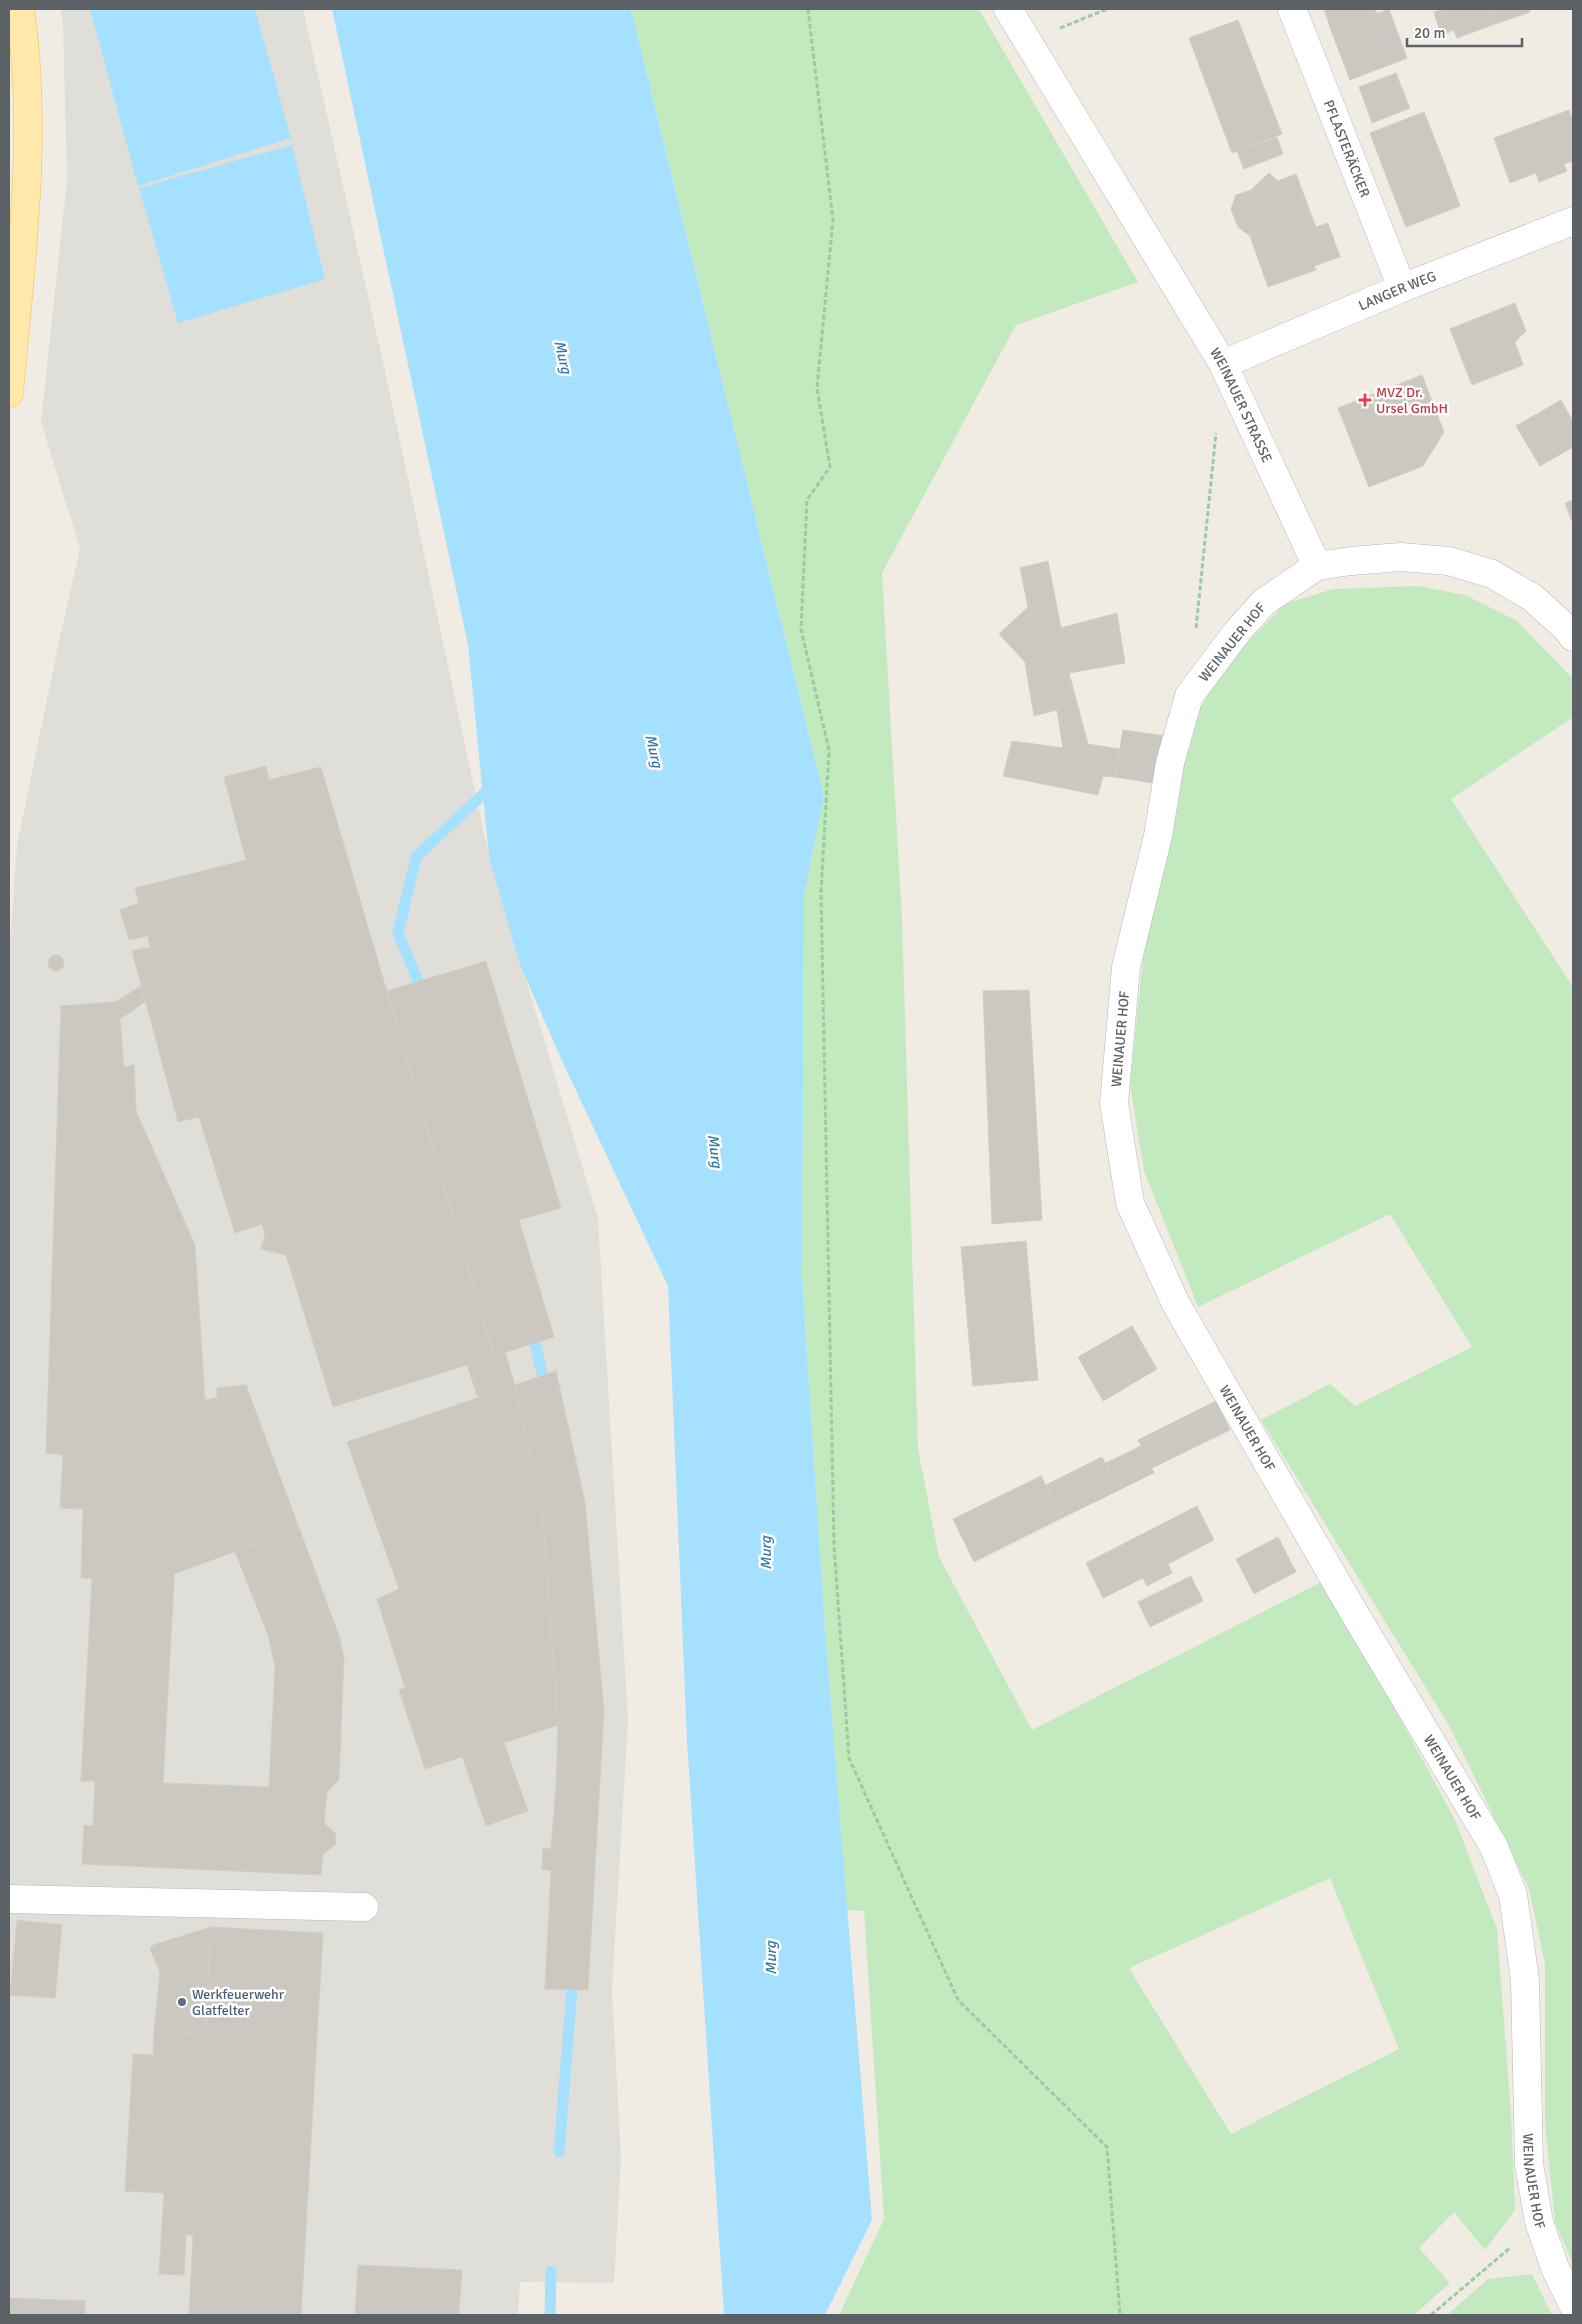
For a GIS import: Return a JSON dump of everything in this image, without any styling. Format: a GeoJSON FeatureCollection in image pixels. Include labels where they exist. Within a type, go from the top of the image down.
{"type":"FeatureCollection","features":[{"type":"Feature","properties":{"kind":"main road"},"geometry":{"type":"LineString","coordinates":[[9,392],[17,206],[28,107],[20,9]]}},
{"type":"Feature","properties":{"kind":"street","name":"WEINAUER STRASSE"},"geometry":{"type":"LineString","coordinates":[[1008,9],[1223,364],[1317,566]]}},
{"type":"Feature","properties":{"kind":"street","name":"PFLASTERÄCKER"},"geometry":{"type":"LineString","coordinates":[[1292,9],[1402,288]]}},
{"type":"Feature","properties":{"kind":"street","name":"LANGER WEG"},"geometry":{"type":"LineString","coordinates":[[1223,364],[1402,288],[1573,221]]}},
{"type":"Feature","properties":{"kind":"street"},"geometry":{"type":"LineString","coordinates":[[1317,566],[1401,557],[1449,561],[1492,574],[1533,598],[1566,628],[1573,638]]}},
{"type":"Feature","properties":{"kind":"street","name":"WEINAUER HOF"},"geometry":{"type":"LineString","coordinates":[[1317,566],[1264,602],[1237,632],[1189,696],[1170,763],[1158,836],[1126,967],[1114,1103],[1130,1202],[1176,1304],[1353,1611],[1494,1847],[1513,1895],[1525,1980],[1529,2164],[1540,2222],[1555,2268],[1573,2305]]}},
{"type":"Feature","properties":{"kind":"street"},"geometry":{"type":"LineString","coordinates":[[9,1899],[364,1907]]}},
{"type":"Feature","properties":{"kind":"path"},"geometry":{"type":"LineString","coordinates":[[808,9],[833,220],[817,388],[830,467],[807,500],[801,629],[829,750],[821,892],[834,1536],[849,1758],[958,2000],[1107,2147],[1120,2315]]}},
{"type":"Feature","properties":{"kind":"path"},"geometry":{"type":"LineString","coordinates":[[1028,44],[1063,26],[1107,9]]}},
{"type":"Feature","properties":{"kind":"path"},"geometry":{"type":"LineString","coordinates":[[1195,637],[1216,432]]}},
{"type":"Feature","properties":{"kind":"path"},"geometry":{"type":"LineString","coordinates":[[1431,2315],[1540,2222]]}},
{"type":"Feature","properties":{"kind":"shaded area"},"geometry":{"type":"Polygon","coordinates":[[[60,9],[303,9],[383,362],[489,857],[598,1219],[628,1720],[612,1989],[621,2159],[614,2283],[520,2282],[518,2315],[9,2315],[9,958],[17,845],[80,549],[41,422],[67,180],[63,23],[60,9]]]}},
{"type":"Feature","properties":{"kind":"green space"},"geometry":{"type":"Polygon","coordinates":[[[631,9],[979,9],[1138,282],[1016,325],[882,573],[902,919],[918,1449],[939,1557],[1032,1730],[1325,1580],[1455,1820],[1497,1929],[1511,2114],[1515,2210],[1485,2250],[1454,2212],[1419,2248],[1450,2283],[1414,2315],[839,2315],[884,2219],[864,1911],[847,1910],[825,1630],[802,1276],[804,895],[824,796],[631,9]],[[1330,1878],[1129,1968],[1231,2134],[1399,2049],[1330,1878]]]}},
{"type":"Feature","properties":{"kind":"green space"},"geometry":{"type":"Polygon","coordinates":[[[1418,586],[1465,595],[1517,621],[1573,679],[1573,717],[1451,799],[1573,987],[1573,2264],[1555,2222],[1545,2124],[1545,1964],[1529,1889],[1450,1727],[1261,1420],[1330,1384],[1355,1406],[1472,1347],[1390,1214],[1198,1307],[1144,1171],[1130,1085],[1145,939],[1195,717],[1225,666],[1285,604],[1333,589],[1418,586]]]}},
{"type":"Feature","properties":{"kind":"green space"},"geometry":{"type":"Polygon","coordinates":[[[1532,2274],[1552,2315],[1447,2315],[1488,2279],[1532,2274]]]}},
{"type":"Feature","properties":{"kind":"water"},"geometry":{"type":"Polygon","coordinates":[[[90,9],[255,9],[291,138],[138,186],[90,9]]]}},
{"type":"Feature","properties":{"kind":"water","name":"Murg"},"geometry":{"type":"Polygon","coordinates":[[[332,9],[631,9],[824,796],[804,895],[802,1276],[825,1630],[872,2220],[825,2315],[724,2315],[687,1741],[668,1286],[563,1063],[520,965],[489,857],[468,645],[332,9]]]}},
{"type":"Feature","properties":{"kind":"water"},"geometry":{"type":"Polygon","coordinates":[[[292,145],[325,279],[178,323],[139,188],[292,145]]]}},
{"type":"Feature","properties":{"kind":"building"},"geometry":{"type":"Polygon","coordinates":[[[1324,9],[1375,9],[1377,13],[1331,30],[1324,9]]]}},
{"type":"Feature","properties":{"kind":"building"},"geometry":{"type":"Polygon","coordinates":[[[1389,9],[1407,58],[1350,80],[1331,30],[1389,9]]]}},
{"type":"Feature","properties":{"kind":"building"},"geometry":{"type":"Polygon","coordinates":[[[1446,9],[1454,30],[1441,35],[1434,12],[1446,9]]]}},
{"type":"Feature","properties":{"kind":"building"},"geometry":{"type":"Polygon","coordinates":[[[1446,9],[1490,9],[1495,24],[1457,38],[1446,9]]]}},
{"type":"Feature","properties":{"kind":"building"},"geometry":{"type":"Polygon","coordinates":[[[1490,9],[1529,9],[1530,12],[1495,24],[1490,9]]]}},
{"type":"Feature","properties":{"kind":"building"},"geometry":{"type":"Polygon","coordinates":[[[1238,20],[1265,90],[1215,108],[1189,38],[1238,20]]]}},
{"type":"Feature","properties":{"kind":"building"},"geometry":{"type":"Polygon","coordinates":[[[1396,73],[1403,91],[1366,106],[1359,87],[1396,73]]]}},
{"type":"Feature","properties":{"kind":"building"},"geometry":{"type":"Polygon","coordinates":[[[1265,90],[1282,134],[1232,153],[1215,108],[1265,90]]]}},
{"type":"Feature","properties":{"kind":"building"},"geometry":{"type":"Polygon","coordinates":[[[1403,91],[1410,108],[1372,123],[1366,106],[1403,91]]]}},
{"type":"Feature","properties":{"kind":"building"},"geometry":{"type":"Polygon","coordinates":[[[1569,110],[1573,121],[1573,161],[1564,164],[1567,171],[1539,182],[1536,173],[1510,183],[1494,138],[1569,110]]]}},
{"type":"Feature","properties":{"kind":"building"},"geometry":{"type":"Polygon","coordinates":[[[1424,112],[1443,160],[1388,181],[1370,133],[1424,112]]]}},
{"type":"Feature","properties":{"kind":"building"},"geometry":{"type":"Polygon","coordinates":[[[1277,137],[1283,154],[1244,169],[1237,151],[1277,137]]]}},
{"type":"Feature","properties":{"kind":"building"},"geometry":{"type":"Polygon","coordinates":[[[1443,160],[1460,206],[1406,227],[1388,181],[1443,160]]]}},
{"type":"Feature","properties":{"kind":"building"},"geometry":{"type":"Polygon","coordinates":[[[1269,173],[1278,181],[1296,174],[1311,214],[1250,236],[1238,227],[1231,209],[1236,195],[1251,190],[1269,173]]]}},
{"type":"Feature","properties":{"kind":"building"},"geometry":{"type":"Polygon","coordinates":[[[1311,214],[1316,227],[1328,223],[1340,257],[1314,266],[1316,270],[1268,287],[1250,236],[1311,214]]]}},
{"type":"Feature","properties":{"kind":"building"},"geometry":{"type":"Polygon","coordinates":[[[1515,303],[1526,331],[1515,342],[1523,365],[1472,385],[1450,329],[1515,303]]]}},
{"type":"Feature","properties":{"kind":"building"},"geometry":{"type":"Polygon","coordinates":[[[1422,375],[1444,432],[1423,466],[1369,487],[1338,408],[1422,375]]]}},
{"type":"Feature","properties":{"kind":"building"},"geometry":{"type":"Polygon","coordinates":[[[1561,400],[1573,422],[1573,447],[1540,466],[1516,426],[1561,400]]]}},
{"type":"Feature","properties":{"kind":"building"},"geometry":{"type":"Polygon","coordinates":[[[1573,500],[1573,524],[1565,503],[1573,500]]]}},
{"type":"Feature","properties":{"kind":"building"},"geometry":{"type":"Polygon","coordinates":[[[1048,561],[1061,628],[1117,613],[1125,663],[1069,673],[1088,744],[1120,749],[1115,777],[1103,776],[1098,795],[1003,776],[1012,741],[1063,748],[1057,710],[1034,716],[1025,662],[999,634],[1028,607],[1020,568],[1048,561]]]}},
{"type":"Feature","properties":{"kind":"building"},"geometry":{"type":"Polygon","coordinates":[[[1123,730],[1166,736],[1158,784],[1115,777],[1123,730]]]}},
{"type":"Feature","properties":{"kind":"building"},"geometry":{"type":"Polygon","coordinates":[[[266,766],[269,780],[321,767],[494,1356],[505,1352],[515,1385],[478,1398],[467,1365],[333,1407],[286,1255],[261,1249],[265,1234],[262,1224],[235,1233],[199,1117],[178,1122],[132,951],[150,947],[148,936],[129,940],[120,910],[139,903],[135,888],[246,860],[224,777],[266,766]]]}},
{"type":"Feature","properties":{"kind":"building"},"geometry":{"type":"Polygon","coordinates":[[[56,955],[62,957],[64,963],[62,969],[56,971],[50,969],[48,963],[50,957],[56,955]]]}},
{"type":"Feature","properties":{"kind":"building"},"geometry":{"type":"Polygon","coordinates":[[[486,961],[561,1208],[519,1220],[554,1337],[494,1356],[387,991],[486,961]]]}},
{"type":"Feature","properties":{"kind":"building"},"geometry":{"type":"Polygon","coordinates":[[[141,986],[145,1002],[120,1019],[124,1068],[134,1064],[136,1111],[195,1245],[205,1400],[217,1398],[217,1388],[246,1385],[299,1528],[174,1574],[174,1582],[81,1578],[83,1509],[60,1508],[63,1455],[46,1453],[61,1006],[115,1002],[141,986]]]}},
{"type":"Feature","properties":{"kind":"building"},"geometry":{"type":"Polygon","coordinates":[[[1029,990],[1042,1220],[992,1224],[983,991],[1029,990]]]}},
{"type":"Feature","properties":{"kind":"building"},"geometry":{"type":"Polygon","coordinates":[[[1026,1241],[1038,1380],[973,1386],[961,1247],[1026,1241]]]}},
{"type":"Feature","properties":{"kind":"building"},"geometry":{"type":"Polygon","coordinates":[[[1132,1326],[1157,1369],[1103,1401],[1078,1357],[1132,1326]]]}},
{"type":"Feature","properties":{"kind":"building"},"geometry":{"type":"Polygon","coordinates":[[[556,1371],[585,1502],[604,1711],[588,1990],[545,1989],[551,1870],[542,1870],[543,1848],[551,1849],[558,1725],[543,1517],[515,1385],[556,1371]]]}},
{"type":"Feature","properties":{"kind":"building"},"geometry":{"type":"Polygon","coordinates":[[[515,1385],[543,1517],[558,1725],[425,1769],[399,1690],[405,1688],[377,1599],[399,1589],[347,1442],[515,1385]]]}},
{"type":"Feature","properties":{"kind":"building"},"geometry":{"type":"Polygon","coordinates":[[[1216,1401],[1230,1430],[1152,1468],[1138,1440],[1216,1401]]]}},
{"type":"Feature","properties":{"kind":"building"},"geometry":{"type":"Polygon","coordinates":[[[1141,1446],[1154,1473],[1119,1490],[1106,1463],[1141,1446]]]}},
{"type":"Feature","properties":{"kind":"building"},"geometry":{"type":"Polygon","coordinates":[[[1102,1457],[1119,1490],[1062,1518],[1046,1485],[1102,1457]]]}},
{"type":"Feature","properties":{"kind":"building"},"geometry":{"type":"Polygon","coordinates":[[[1041,1476],[1062,1518],[974,1562],[953,1519],[1041,1476]]]}},
{"type":"Feature","properties":{"kind":"building"},"geometry":{"type":"Polygon","coordinates":[[[1197,1506],[1214,1540],[1168,1564],[1172,1573],[1147,1586],[1143,1578],[1103,1598],[1086,1563],[1197,1506]]]}},
{"type":"Feature","properties":{"kind":"building"},"geometry":{"type":"Polygon","coordinates":[[[299,1528],[340,1638],[344,1659],[339,1780],[327,1792],[324,1823],[335,1833],[336,1844],[323,1854],[321,1875],[82,1864],[84,1825],[93,1826],[95,1781],[81,1781],[92,1578],[174,1582],[163,1783],[269,1787],[275,1667],[268,1635],[235,1552],[299,1528]]]}},
{"type":"Feature","properties":{"kind":"building"},"geometry":{"type":"Polygon","coordinates":[[[1278,1537],[1296,1572],[1254,1594],[1236,1559],[1278,1537]]]}},
{"type":"Feature","properties":{"kind":"building"},"geometry":{"type":"Polygon","coordinates":[[[1191,1576],[1203,1601],[1150,1627],[1138,1602],[1191,1576]]]}},
{"type":"Feature","properties":{"kind":"building"},"geometry":{"type":"Polygon","coordinates":[[[504,1743],[528,1811],[486,1826],[462,1756],[504,1743]]]}},
{"type":"Feature","properties":{"kind":"building"},"geometry":{"type":"Polygon","coordinates":[[[17,1920],[62,1925],[55,1998],[10,1995],[17,1920]]]}},
{"type":"Feature","properties":{"kind":"building","name":"Werkfeuerwehr Glatfelter"},"geometry":{"type":"Polygon","coordinates":[[[211,1927],[205,2034],[154,2031],[160,1972],[150,1949],[153,1945],[211,1927]]]}},
{"type":"Feature","properties":{"kind":"building"},"geometry":{"type":"Polygon","coordinates":[[[211,1927],[323,1933],[301,2315],[189,2315],[193,2235],[186,2235],[184,2275],[159,2274],[164,2193],[125,2191],[133,2054],[153,2055],[154,2031],[205,2034],[211,1927]]]}},
{"type":"Feature","properties":{"kind":"building"},"geometry":{"type":"Polygon","coordinates":[[[358,2265],[462,2270],[459,2315],[355,2315],[358,2265]]]}},
{"type":"Feature","properties":{"kind":"building"},"geometry":{"type":"Polygon","coordinates":[[[9,2298],[85,2301],[85,2315],[9,2315],[9,2298]]]}},
{"type":"Feature","properties":{"kind":"waterway"},"geometry":{"type":"LineString","coordinates":[[418,981],[398,933],[416,857],[493,785]]}},
{"type":"Feature","properties":{"kind":"waterway"},"geometry":{"type":"LineString","coordinates":[[535,1343],[546,1390]]}},
{"type":"Feature","properties":{"kind":"waterway"},"geometry":{"type":"LineString","coordinates":[[559,2152],[573,1976]]}},
{"type":"Feature","properties":{"kind":"waterway"},"geometry":{"type":"LineString","coordinates":[[550,2315],[551,2271]]}},
{"type":"Feature","properties":{"kind":"place","name":"MVZ Dr. Ursel GmbH"},"geometry":{"type":"Point","coordinates":[1365,400]}},
{"type":"Feature","properties":{"kind":"place","name":"Werkfeuerwehr Glatfelter"},"geometry":{"type":"Point","coordinates":[182,2002]}}]}
